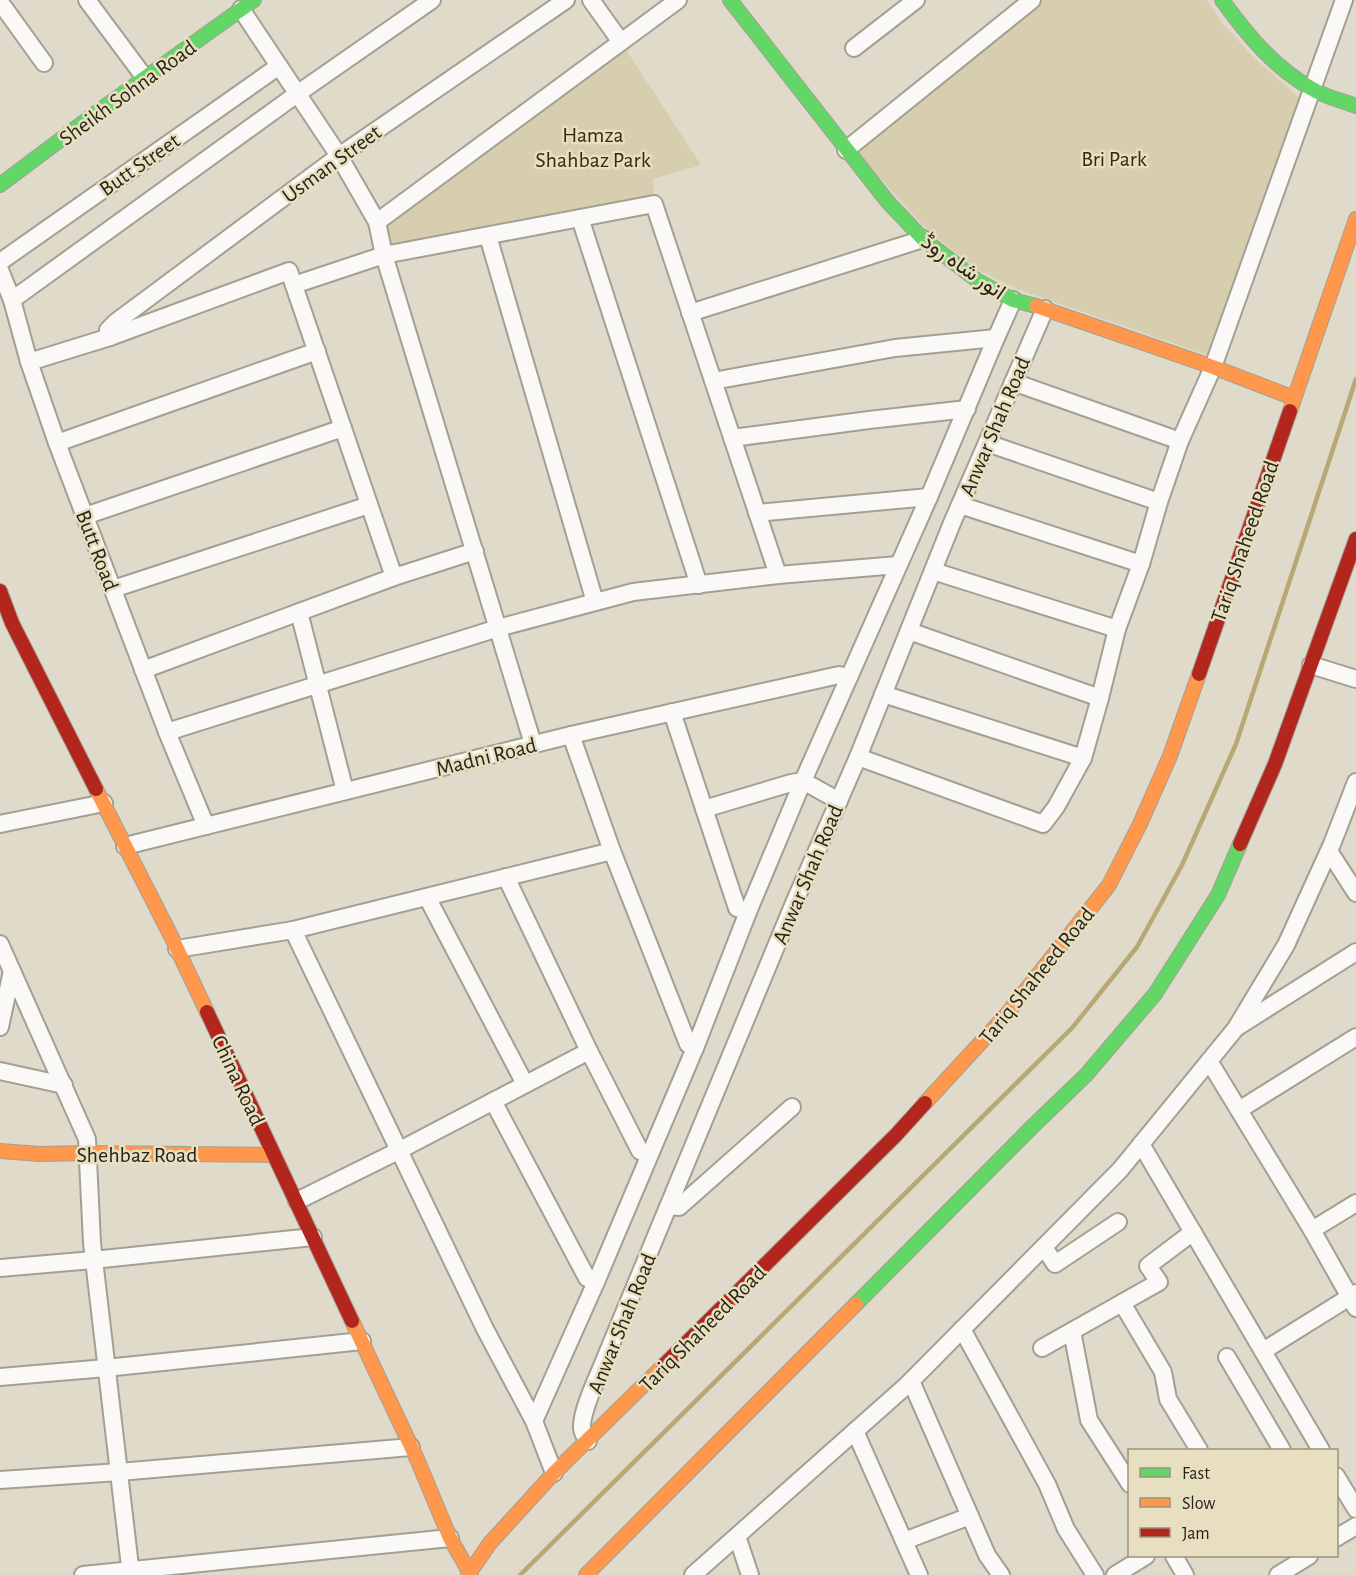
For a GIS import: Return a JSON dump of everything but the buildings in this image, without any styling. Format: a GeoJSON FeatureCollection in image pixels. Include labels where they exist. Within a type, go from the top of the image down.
{"type":"FeatureCollection","features":[{"type":"Feature","properties":{"kind":"main road","name":"انور شاہ روڈ"},"geometry":{"type":"LineString","coordinates":[[730,0],[887,201],[923,239],[978,281],[1014,300],[1214,367],[1294,398]]}},
{"type":"Feature","properties":{"kind":"main road"},"geometry":{"type":"LineString","coordinates":[[1222,0],[1252,40],[1287,73],[1313,90],[1356,106]]}},
{"type":"Feature","properties":{"kind":"main road","name":"Sheikh Sohna Road"},"geometry":{"type":"LineString","coordinates":[[0,185],[100,110],[248,5]]}},
{"type":"Feature","properties":{"kind":"main road","name":"Tariq Shaheed Road"},"geometry":{"type":"LineString","coordinates":[[470,1574],[490,1543],[554,1473],[896,1135],[1007,1014],[1109,885],[1140,824],[1170,756],[1356,219]]}},
{"type":"Feature","properties":{"kind":"main road"},"geometry":{"type":"LineString","coordinates":[[586,1575],[1086,1075],[1155,994],[1218,895],[1275,764],[1356,538]]}},
{"type":"Feature","properties":{"kind":"main road","name":"China Road"},"geometry":{"type":"LineString","coordinates":[[0,591],[12,623],[177,950],[362,1341],[450,1538],[470,1574]]}},
{"type":"Feature","properties":{"kind":"main road","name":"Shehbaz Road"},"geometry":{"type":"LineString","coordinates":[[0,1151],[40,1154],[274,1155]]}},
{"type":"Feature","properties":{"kind":"street"},"geometry":{"type":"LineString","coordinates":[[87,0],[145,78]]}},
{"type":"Feature","properties":{"kind":"street"},"geometry":{"type":"LineString","coordinates":[[12,300],[297,94],[432,0]]}},
{"type":"Feature","properties":{"kind":"street","name":"Usman Street"},"geometry":{"type":"LineString","coordinates":[[110,337],[108,330],[116,322],[339,156],[566,0]]}},
{"type":"Feature","properties":{"kind":"street"},"geometry":{"type":"LineString","coordinates":[[591,0],[621,42]]}},
{"type":"Feature","properties":{"kind":"street"},"geometry":{"type":"LineString","coordinates":[[377,222],[678,0]]}},
{"type":"Feature","properties":{"kind":"street"},"geometry":{"type":"LineString","coordinates":[[854,48],[915,0]]}},
{"type":"Feature","properties":{"kind":"street"},"geometry":{"type":"LineString","coordinates":[[846,150],[1032,0]]}},
{"type":"Feature","properties":{"kind":"street"},"geometry":{"type":"LineString","coordinates":[[858,757],[1042,824],[1056,807],[1083,758],[1117,629],[1141,564],[1180,441],[1214,367],[1344,0]]}},
{"type":"Feature","properties":{"kind":"street"},"geometry":{"type":"LineString","coordinates":[[0,2],[44,63]]}},
{"type":"Feature","properties":{"kind":"street"},"geometry":{"type":"LineString","coordinates":[[248,5],[279,66],[339,156],[377,222],[384,255],[533,744]]}},
{"type":"Feature","properties":{"kind":"street","name":"Butt Street"},"geometry":{"type":"LineString","coordinates":[[0,262],[279,66]]}},
{"type":"Feature","properties":{"kind":"street"},"geometry":{"type":"LineString","coordinates":[[294,285],[384,255],[654,204],[778,575]]}},
{"type":"Feature","properties":{"kind":"street"},"geometry":{"type":"LineString","coordinates":[[580,218],[699,585]]}},
{"type":"Feature","properties":{"kind":"street"},"geometry":{"type":"LineString","coordinates":[[488,236],[595,602]]}},
{"type":"Feature","properties":{"kind":"street"},"geometry":{"type":"LineString","coordinates":[[690,313],[923,239]]}},
{"type":"Feature","properties":{"kind":"street","name":"Butt Road"},"geometry":{"type":"LineString","coordinates":[[0,270],[12,300],[29,362],[57,443],[167,732],[206,826]]}},
{"type":"Feature","properties":{"kind":"street"},"geometry":{"type":"LineString","coordinates":[[29,362],[110,337],[290,271],[394,577]]}},
{"type":"Feature","properties":{"kind":"street","name":"Anwar Shah Road"},"geometry":{"type":"LineString","coordinates":[[534,1421],[596,1282],[695,1048],[748,912],[803,781],[930,497],[1014,300]]}},
{"type":"Feature","properties":{"kind":"street","name":"Anwar Shah Road"},"geometry":{"type":"LineString","coordinates":[[588,1441],[582,1428],[592,1391],[794,903],[858,757],[960,504],[1045,309]]}},
{"type":"Feature","properties":{"kind":"street"},"geometry":{"type":"LineString","coordinates":[[713,381],[895,348],[996,338]]}},
{"type":"Feature","properties":{"kind":"street"},"geometry":{"type":"LineString","coordinates":[[57,443],[317,351]]}},
{"type":"Feature","properties":{"kind":"street"},"geometry":{"type":"LineString","coordinates":[[1013,382],[1180,441]]}},
{"type":"Feature","properties":{"kind":"street"},"geometry":{"type":"LineString","coordinates":[[732,438],[967,409]]}},
{"type":"Feature","properties":{"kind":"street"},"geometry":{"type":"LineString","coordinates":[[85,516],[343,428]]}},
{"type":"Feature","properties":{"kind":"street"},"geometry":{"type":"LineString","coordinates":[[987,444],[1160,502]]}},
{"type":"Feature","properties":{"kind":"street"},"geometry":{"type":"LineString","coordinates":[[757,513],[930,497]]}},
{"type":"Feature","properties":{"kind":"street"},"geometry":{"type":"LineString","coordinates":[[960,504],[1141,564]]}},
{"type":"Feature","properties":{"kind":"street"},"geometry":{"type":"LineString","coordinates":[[113,589],[369,505]]}},
{"type":"Feature","properties":{"kind":"street"},"geometry":{"type":"LineString","coordinates":[[143,670],[394,577],[474,551]]}},
{"type":"Feature","properties":{"kind":"street"},"geometry":{"type":"LineString","coordinates":[[167,732],[498,628],[633,592],[778,575],[898,565]]}},
{"type":"Feature","properties":{"kind":"street"},"geometry":{"type":"LineString","coordinates":[[933,571],[1117,629]]}},
{"type":"Feature","properties":{"kind":"street"},"geometry":{"type":"LineString","coordinates":[[299,612],[345,791]]}},
{"type":"Feature","properties":{"kind":"street"},"geometry":{"type":"LineString","coordinates":[[909,631],[1100,698]]}},
{"type":"Feature","properties":{"kind":"street"},"geometry":{"type":"LineString","coordinates":[[1311,665],[1356,679]]}},
{"type":"Feature","properties":{"kind":"street","name":"Madni Road"},"geometry":{"type":"LineString","coordinates":[[125,846],[571,735],[839,675],[849,677]]}},
{"type":"Feature","properties":{"kind":"street"},"geometry":{"type":"LineString","coordinates":[[883,694],[1083,758]]}},
{"type":"Feature","properties":{"kind":"street"},"geometry":{"type":"LineString","coordinates":[[672,712],[737,908],[748,912]]}},
{"type":"Feature","properties":{"kind":"street"},"geometry":{"type":"LineString","coordinates":[[571,735],[612,851],[687,1044],[695,1048]]}},
{"type":"Feature","properties":{"kind":"street"},"geometry":{"type":"LineString","coordinates":[[704,809],[803,781],[839,801]]}},
{"type":"Feature","properties":{"kind":"street"},"geometry":{"type":"LineString","coordinates":[[693,1575],[911,1381],[1120,1170],[1236,1028],[1286,945],[1352,799],[1356,782]]}},
{"type":"Feature","properties":{"kind":"street"},"geometry":{"type":"LineString","coordinates":[[0,824],[104,803]]}},
{"type":"Feature","properties":{"kind":"street"},"geometry":{"type":"LineString","coordinates":[[177,950],[293,930],[612,851]]}},
{"type":"Feature","properties":{"kind":"street"},"geometry":{"type":"LineString","coordinates":[[1329,851],[1354,884]]}},
{"type":"Feature","properties":{"kind":"street"},"geometry":{"type":"LineString","coordinates":[[506,877],[640,1151],[649,1155]]}},
{"type":"Feature","properties":{"kind":"street"},"geometry":{"type":"LineString","coordinates":[[427,897],[525,1084]]}},
{"type":"Feature","properties":{"kind":"street"},"geometry":{"type":"LineString","coordinates":[[293,930],[484,1329],[534,1421],[554,1473]]}},
{"type":"Feature","properties":{"kind":"street"},"geometry":{"type":"LineString","coordinates":[[0,944],[87,1138],[93,1260],[130,1573]]}},
{"type":"Feature","properties":{"kind":"street"},"geometry":{"type":"LineString","coordinates":[[1236,1028],[1356,952]]}},
{"type":"Feature","properties":{"kind":"street"},"geometry":{"type":"LineString","coordinates":[[0,1028],[12,970]]}},
{"type":"Feature","properties":{"kind":"street"},"geometry":{"type":"LineString","coordinates":[[1239,1110],[1356,1036]]}},
{"type":"Feature","properties":{"kind":"street"},"geometry":{"type":"LineString","coordinates":[[297,1202],[589,1050]]}},
{"type":"Feature","properties":{"kind":"street"},"geometry":{"type":"LineString","coordinates":[[1209,1061],[1354,1299],[1263,1351]]}},
{"type":"Feature","properties":{"kind":"street"},"geometry":{"type":"LineString","coordinates":[[0,1071],[63,1085]]}},
{"type":"Feature","properties":{"kind":"street"},"geometry":{"type":"LineString","coordinates":[[493,1101],[586,1278],[596,1282]]}},
{"type":"Feature","properties":{"kind":"street"},"geometry":{"type":"LineString","coordinates":[[669,1206],[679,1207],[792,1107]]}},
{"type":"Feature","properties":{"kind":"street"},"geometry":{"type":"LineString","coordinates":[[1141,1144],[1318,1449]]}},
{"type":"Feature","properties":{"kind":"street"},"geometry":{"type":"LineString","coordinates":[[1312,1230],[1356,1203]]}},
{"type":"Feature","properties":{"kind":"street"},"geometry":{"type":"LineString","coordinates":[[1044,1247],[1055,1264],[1118,1222]]}},
{"type":"Feature","properties":{"kind":"street"},"geometry":{"type":"LineString","coordinates":[[1042,1348],[1159,1282],[1148,1266],[1193,1232]]}},
{"type":"Feature","properties":{"kind":"street"},"geometry":{"type":"LineString","coordinates":[[0,1268],[313,1237]]}},
{"type":"Feature","properties":{"kind":"street"},"geometry":{"type":"LineString","coordinates":[[1122,1303],[1163,1372],[1168,1399],[1198,1449]]}},
{"type":"Feature","properties":{"kind":"street"},"geometry":{"type":"LineString","coordinates":[[962,1329],[1047,1484],[1066,1528],[1095,1575]]}},
{"type":"Feature","properties":{"kind":"street"},"geometry":{"type":"LineString","coordinates":[[1072,1331],[1089,1420],[1128,1481]]}},
{"type":"Feature","properties":{"kind":"street"},"geometry":{"type":"LineString","coordinates":[[0,1377],[362,1341]]}},
{"type":"Feature","properties":{"kind":"street"},"geometry":{"type":"LineString","coordinates":[[1227,1357],[1281,1449]]}},
{"type":"Feature","properties":{"kind":"street"},"geometry":{"type":"LineString","coordinates":[[911,1381],[987,1555],[1001,1575]]}},
{"type":"Feature","properties":{"kind":"street"},"geometry":{"type":"LineString","coordinates":[[855,1431],[919,1575]]}},
{"type":"Feature","properties":{"kind":"street"},"geometry":{"type":"LineString","coordinates":[[0,1480],[411,1447]]}},
{"type":"Feature","properties":{"kind":"street"},"geometry":{"type":"LineString","coordinates":[[1338,1479],[1356,1509]]}},
{"type":"Feature","properties":{"kind":"street"},"geometry":{"type":"LineString","coordinates":[[904,1541],[970,1516]]}},
{"type":"Feature","properties":{"kind":"street"},"geometry":{"type":"LineString","coordinates":[[1338,1537],[1356,1526]]}},
{"type":"Feature","properties":{"kind":"street"},"geometry":{"type":"LineString","coordinates":[[737,1536],[750,1575]]}},
{"type":"Feature","properties":{"kind":"street"},"geometry":{"type":"LineString","coordinates":[[83,1575],[130,1573],[450,1538]]}},
{"type":"Feature","properties":{"kind":"street"},"geometry":{"type":"LineString","coordinates":[[1125,1572],[1145,1557]]}},
{"type":"Feature","properties":{"kind":"street"},"geometry":{"type":"LineString","coordinates":[[1175,1557],[1185,1575]]}},
{"type":"Feature","properties":{"kind":"street"},"geometry":{"type":"LineString","coordinates":[[1278,1575],[1307,1557]]}},
{"type":"Feature","properties":{"kind":"green space","name":"Bri Park"},"geometry":{"type":"Polygon","coordinates":[[[1043,0],[1207,0],[1223,24],[1254,58],[1302,100],[1210,356],[1017,289],[980,271],[930,233],[855,151],[1043,0]]]}},
{"type":"Feature","properties":{"kind":"green space","name":"Hamza Shahbaz Park"},"geometry":{"type":"Polygon","coordinates":[[[621,42],[701,165],[653,179],[654,204],[384,255],[377,222],[621,42]]]}},
{"type":"Feature","properties":{"kind":"waterway"},"geometry":{"type":"LineString","coordinates":[[520,1575],[1072,1028],[1137,947],[1182,865],[1236,744],[1356,379]]}},
{"type":"Feature","properties":{"kind":"traffic: fast"},"geometry":{"type":"LineString","coordinates":[[0,185],[254,0]]}},
{"type":"Feature","properties":{"kind":"traffic: fast"},"geometry":{"type":"LineString","coordinates":[[730,0],[887,201],[923,239],[978,281],[1013,300],[1036,306]]}},
{"type":"Feature","properties":{"kind":"traffic: fast"},"geometry":{"type":"LineString","coordinates":[[1222,0],[1253,39],[1288,73],[1321,93],[1356,106]]}},
{"type":"Feature","properties":{"kind":"traffic: fast"},"geometry":{"type":"LineString","coordinates":[[856,1304],[1086,1075],[1155,994],[1218,895],[1240,844]]}},
{"type":"Feature","properties":{"kind":"traffic: slow"},"geometry":{"type":"LineString","coordinates":[[1290,411],[1356,219]]}},
{"type":"Feature","properties":{"kind":"traffic: slow"},"geometry":{"type":"LineString","coordinates":[[1036,306],[1213,367],[1294,398]]}},
{"type":"Feature","properties":{"kind":"traffic: slow"},"geometry":{"type":"LineString","coordinates":[[925,1103],[1007,1014],[1109,885],[1140,824],[1170,756],[1199,674]]}},
{"type":"Feature","properties":{"kind":"traffic: slow"},"geometry":{"type":"LineString","coordinates":[[96,789],[207,1012]]}},
{"type":"Feature","properties":{"kind":"traffic: slow"},"geometry":{"type":"LineString","coordinates":[[0,1151],[40,1154],[274,1155]]}},
{"type":"Feature","properties":{"kind":"traffic: slow"},"geometry":{"type":"LineString","coordinates":[[586,1575],[856,1304]]}},
{"type":"Feature","properties":{"kind":"traffic: slow"},"geometry":{"type":"LineString","coordinates":[[352,1321],[417,1459],[450,1538],[471,1575]]}},
{"type":"Feature","properties":{"kind":"traffic: slow"},"geometry":{"type":"LineString","coordinates":[[468,1575],[490,1543],[554,1473],[663,1366]]}},
{"type":"Feature","properties":{"kind":"traffic: jam"},"geometry":{"type":"LineString","coordinates":[[1199,674],[1290,411]]}},
{"type":"Feature","properties":{"kind":"traffic: jam"},"geometry":{"type":"LineString","coordinates":[[1240,844],[1275,764],[1356,539]]}},
{"type":"Feature","properties":{"kind":"traffic: jam"},"geometry":{"type":"LineString","coordinates":[[0,591],[12,623],[96,789]]}},
{"type":"Feature","properties":{"kind":"traffic: jam"},"geometry":{"type":"LineString","coordinates":[[207,1012],[352,1321]]}},
{"type":"Feature","properties":{"kind":"traffic: jam"},"geometry":{"type":"LineString","coordinates":[[663,1366],[896,1135],[925,1103]]}}]}
